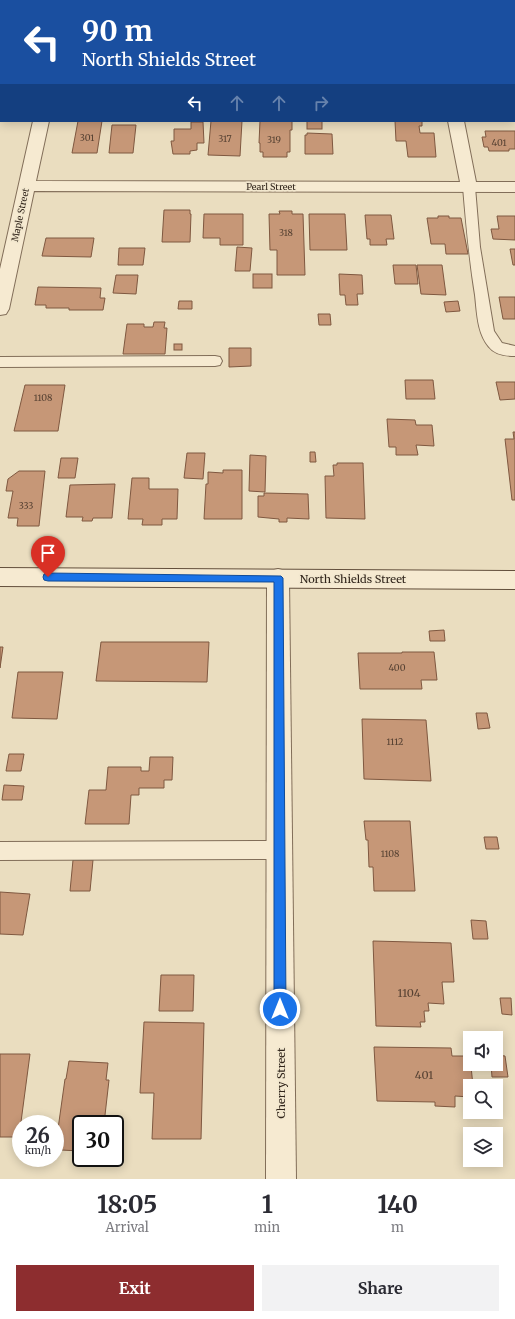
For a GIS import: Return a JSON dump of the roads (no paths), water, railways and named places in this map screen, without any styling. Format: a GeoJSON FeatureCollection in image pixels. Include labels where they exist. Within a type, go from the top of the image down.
{"type":"FeatureCollection","features":[{"type":"Feature","properties":{"kind":"street","name":"Maple Street"},"geometry":{"type":"LineString","coordinates":[[0,309],[41,122]]}},
{"type":"Feature","properties":{"kind":"street"},"geometry":{"type":"LineString","coordinates":[[456,122],[469,187]]}},
{"type":"Feature","properties":{"kind":"street","name":"Pearl Street"},"geometry":{"type":"LineString","coordinates":[[26,186],[515,187]]}},
{"type":"Feature","properties":{"kind":"street","name":"North Shields Street"},"geometry":{"type":"LineString","coordinates":[[0,577],[515,580]]}},
{"type":"Feature","properties":{"kind":"street","name":"Cherry Street"},"geometry":{"type":"LineString","coordinates":[[278,578],[281,1179]]}},
{"type":"Feature","properties":{"kind":"lane"},"geometry":{"type":"LineString","coordinates":[[469,187],[474,247],[487,331],[492,344],[502,350],[515,351]]}},
{"type":"Feature","properties":{"kind":"lane"},"geometry":{"type":"LineString","coordinates":[[0,362],[215,361]]}},
{"type":"Feature","properties":{"kind":"lane"},"geometry":{"type":"LineString","coordinates":[[0,851],[279,850]]}}]}
